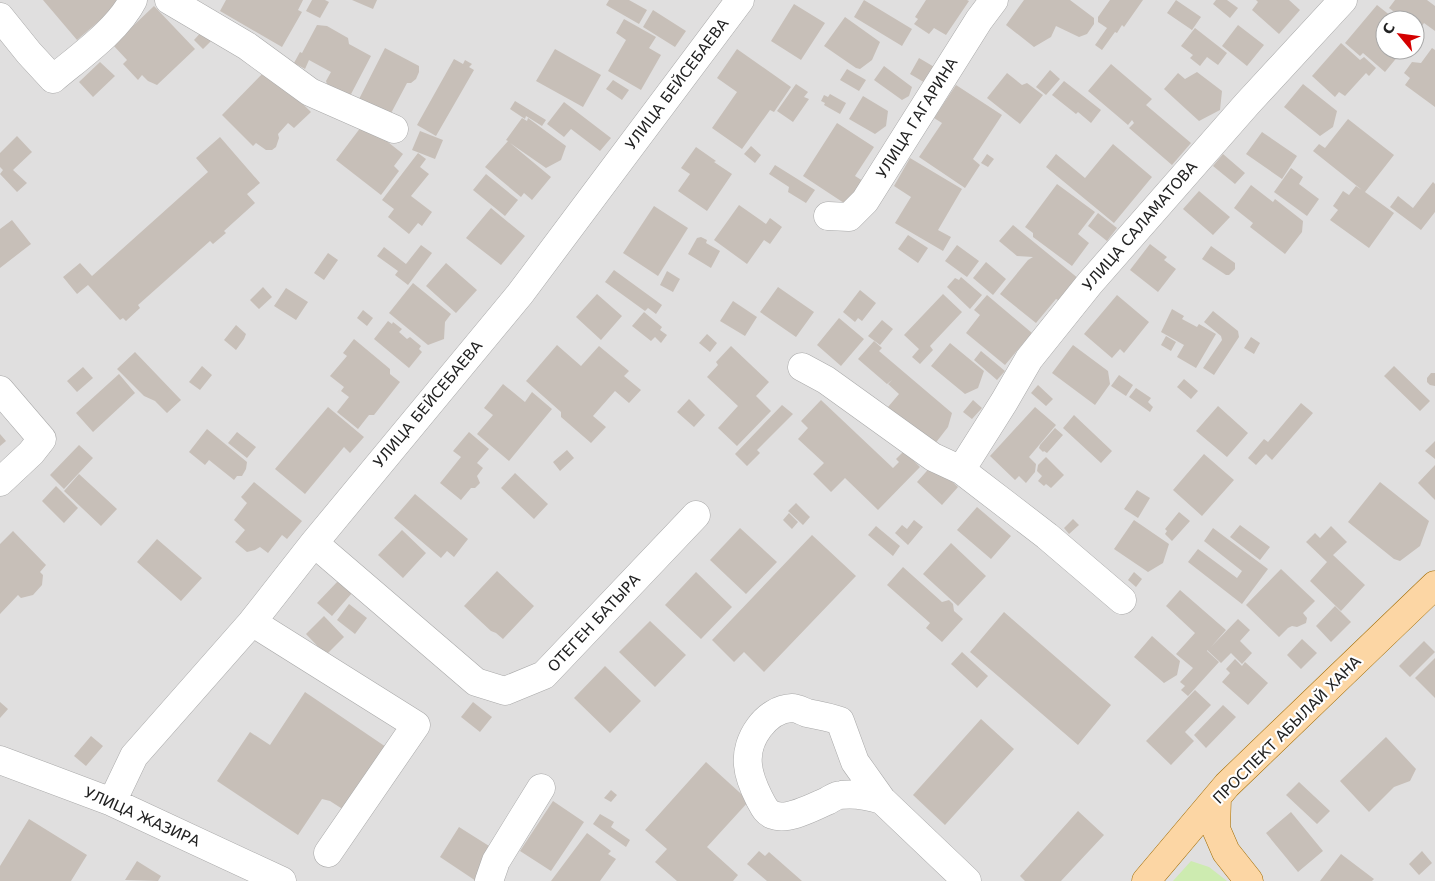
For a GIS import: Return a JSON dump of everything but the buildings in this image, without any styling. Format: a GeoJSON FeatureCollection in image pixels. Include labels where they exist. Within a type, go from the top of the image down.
{"type":"FeatureCollection","features":[{"type":"Feature","properties":{"kind":"main road","name":"ПРОСПЕКТ АБЫЛАЙ ХАНА"},"geometry":{"type":"LineString","coordinates":[[1146,881],[1227,785],[1435,585]]}},
{"type":"Feature","properties":{"kind":"main road"},"geometry":{"type":"LineString","coordinates":[[1217,798],[1216,828],[1226,852],[1249,881]]}},
{"type":"Feature","properties":{"kind":"street"},"geometry":{"type":"LineString","coordinates":[[2,24],[53,79],[108,32],[128,10],[133,0]]}},
{"type":"Feature","properties":{"kind":"street"},"geometry":{"type":"LineString","coordinates":[[168,0],[247,46],[310,92],[394,129]]}},
{"type":"Feature","properties":{"kind":"street","name":"УЛИЦА БЕЙСЕБАЕВА"},"geometry":{"type":"LineString","coordinates":[[112,802],[134,756],[252,622],[314,543],[520,294],[740,0]]}},
{"type":"Feature","properties":{"kind":"street","name":"УЛИЦА ГАГАРИНА"},"geometry":{"type":"LineString","coordinates":[[828,216],[849,217],[865,201],[958,53],[994,0]]}},
{"type":"Feature","properties":{"kind":"street","name":"УЛИЦА САЛАМАТОВА"},"geometry":{"type":"LineString","coordinates":[[961,470],[1029,360],[1090,283],[1246,104],[1344,0]]}},
{"type":"Feature","properties":{"kind":"street"},"geometry":{"type":"LineString","coordinates":[[802,366],[826,380],[933,457],[961,470],[1047,536],[1122,600]]}},
{"type":"Feature","properties":{"kind":"street"},"geometry":{"type":"LineString","coordinates":[[0,390],[42,439],[31,453],[0,482]]}},
{"type":"Feature","properties":{"kind":"street","name":"ОТЕГЕН БАТЫРА"},"geometry":{"type":"LineString","coordinates":[[314,543],[476,682],[506,691],[544,675],[696,515]]}},
{"type":"Feature","properties":{"kind":"street"},"geometry":{"type":"LineString","coordinates":[[252,622],[416,725],[328,853]]}},
{"type":"Feature","properties":{"kind":"street"},"geometry":{"type":"LineString","coordinates":[[882,800],[854,794],[839,795],[804,812],[776,817],[771,815],[767,812],[754,786],[748,765],[749,748],[756,731],[775,713],[794,708],[840,721],[855,762],[882,800],[967,881]]}},
{"type":"Feature","properties":{"kind":"street","name":"УЛИЦА ЖАЗИРА"},"geometry":{"type":"LineString","coordinates":[[0,760],[112,802],[282,881]]}},
{"type":"Feature","properties":{"kind":"street"},"geometry":{"type":"LineString","coordinates":[[489,881],[496,861],[540,788]]}},
{"type":"Feature","properties":{"kind":"shaded area"},"geometry":{"type":"Polygon","coordinates":[[[0,0],[1435,0],[1435,881],[0,881],[0,0]]]}},
{"type":"Feature","properties":{"kind":"green space"},"geometry":{"type":"Polygon","coordinates":[[[1191,861],[1209,867],[1227,881],[1173,881],[1191,861]]]}}]}
